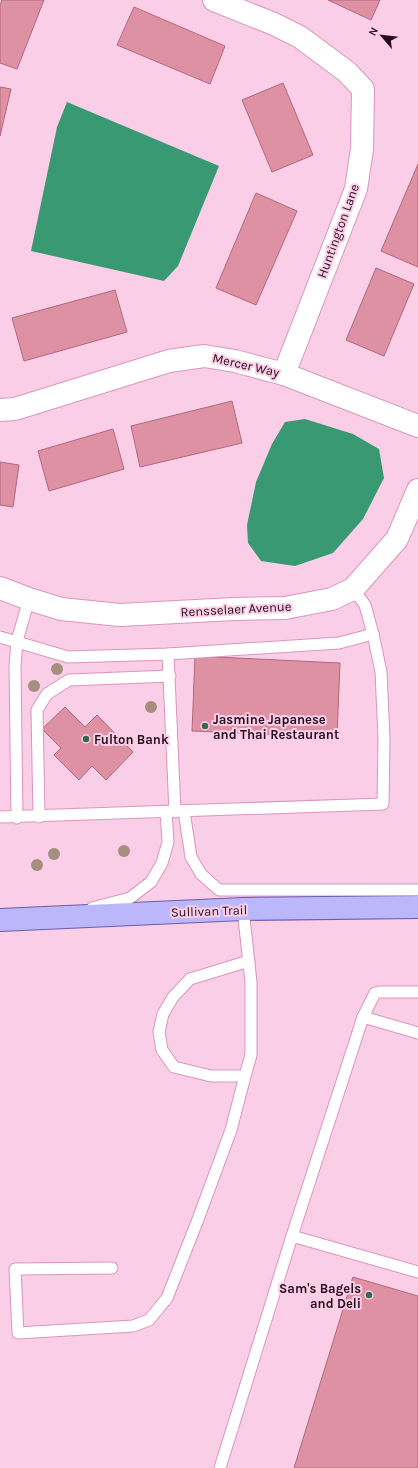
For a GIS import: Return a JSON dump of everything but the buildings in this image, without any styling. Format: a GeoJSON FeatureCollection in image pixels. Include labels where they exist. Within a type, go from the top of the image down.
{"type":"FeatureCollection","features":[{"type":"Feature","properties":{"kind":"main road","name":"Sullivan Trail"},"geometry":{"type":"LineString","coordinates":[[0,920],[242,909],[418,907]]}},
{"type":"Feature","properties":{"kind":"street","name":"Huntington Lane"},"geometry":{"type":"LineString","coordinates":[[214,0],[274,24],[300,37],[347,72],[362,89],[362,149],[356,189],[284,374]]}},
{"type":"Feature","properties":{"kind":"street","name":"Mercer Way"},"geometry":{"type":"LineString","coordinates":[[0,410],[15,409],[169,361],[204,356],[235,361],[284,374],[418,426]]}},
{"type":"Feature","properties":{"kind":"street","name":"Rensselaer Avenue"},"geometry":{"type":"LineString","coordinates":[[0,588],[61,610],[120,615],[227,609],[285,608],[332,599],[353,589],[397,539],[418,490]]}},
{"type":"Feature","properties":{"kind":"lane"},"geometry":{"type":"LineString","coordinates":[[0,817],[18,818],[383,804],[384,738],[381,672],[374,634],[365,605],[353,589]]}},
{"type":"Feature","properties":{"kind":"lane"},"geometry":{"type":"LineString","coordinates":[[18,818],[15,666],[17,641],[29,599]]}},
{"type":"Feature","properties":{"kind":"lane"},"geometry":{"type":"LineString","coordinates":[[0,637],[68,657],[168,654],[339,643],[374,634]]}},
{"type":"Feature","properties":{"kind":"lane"},"geometry":{"type":"LineString","coordinates":[[49,918],[130,898],[151,882],[162,863],[175,812],[168,654]]}},
{"type":"Feature","properties":{"kind":"lane"},"geometry":{"type":"LineString","coordinates":[[39,817],[38,710],[47,694],[69,680],[170,676]]}},
{"type":"Feature","properties":{"kind":"lane"},"geometry":{"type":"LineString","coordinates":[[175,812],[191,858],[201,874],[219,890],[418,890]]}},
{"type":"Feature","properties":{"kind":"lane"},"geometry":{"type":"LineString","coordinates":[[112,1268],[16,1269],[18,1333],[133,1326],[149,1320],[167,1298],[231,1130],[251,1055],[251,982],[242,909]]}},
{"type":"Feature","properties":{"kind":"lane"},"geometry":{"type":"LineString","coordinates":[[245,1076],[211,1076],[174,1067],[162,1050],[159,1032],[163,1014],[173,997],[190,979],[249,962]]}},
{"type":"Feature","properties":{"kind":"lane"},"geometry":{"type":"LineString","coordinates":[[220,1468],[292,1236],[363,1017],[375,993],[418,992]]}},
{"type":"Feature","properties":{"kind":"lane"},"geometry":{"type":"LineString","coordinates":[[363,1017],[418,1033]]}},
{"type":"Feature","properties":{"kind":"lane"},"geometry":{"type":"LineString","coordinates":[[292,1236],[418,1272]]}},
{"type":"Feature","properties":{"kind":"shaded area"},"geometry":{"type":"Polygon","coordinates":[[[67,102],[219,166],[178,266],[164,281],[31,251],[57,127],[67,102]]]}},
{"type":"Feature","properties":{"kind":"shaded area"},"geometry":{"type":"Polygon","coordinates":[[[305,419],[353,434],[379,449],[384,478],[363,519],[333,553],[295,566],[261,561],[248,543],[247,525],[256,482],[272,444],[285,422],[305,419]]]}},
{"type":"Feature","properties":{"kind":"place","name":"Jasmine Japanese and Thai Restaurant"},"geometry":{"type":"Point","coordinates":[205,726]}},
{"type":"Feature","properties":{"kind":"place","name":"Fulton Bank"},"geometry":{"type":"Point","coordinates":[86,739]}},
{"type":"Feature","properties":{"kind":"place","name":"Sam's Bagels and Deli"},"geometry":{"type":"Point","coordinates":[369,1295]}}]}
